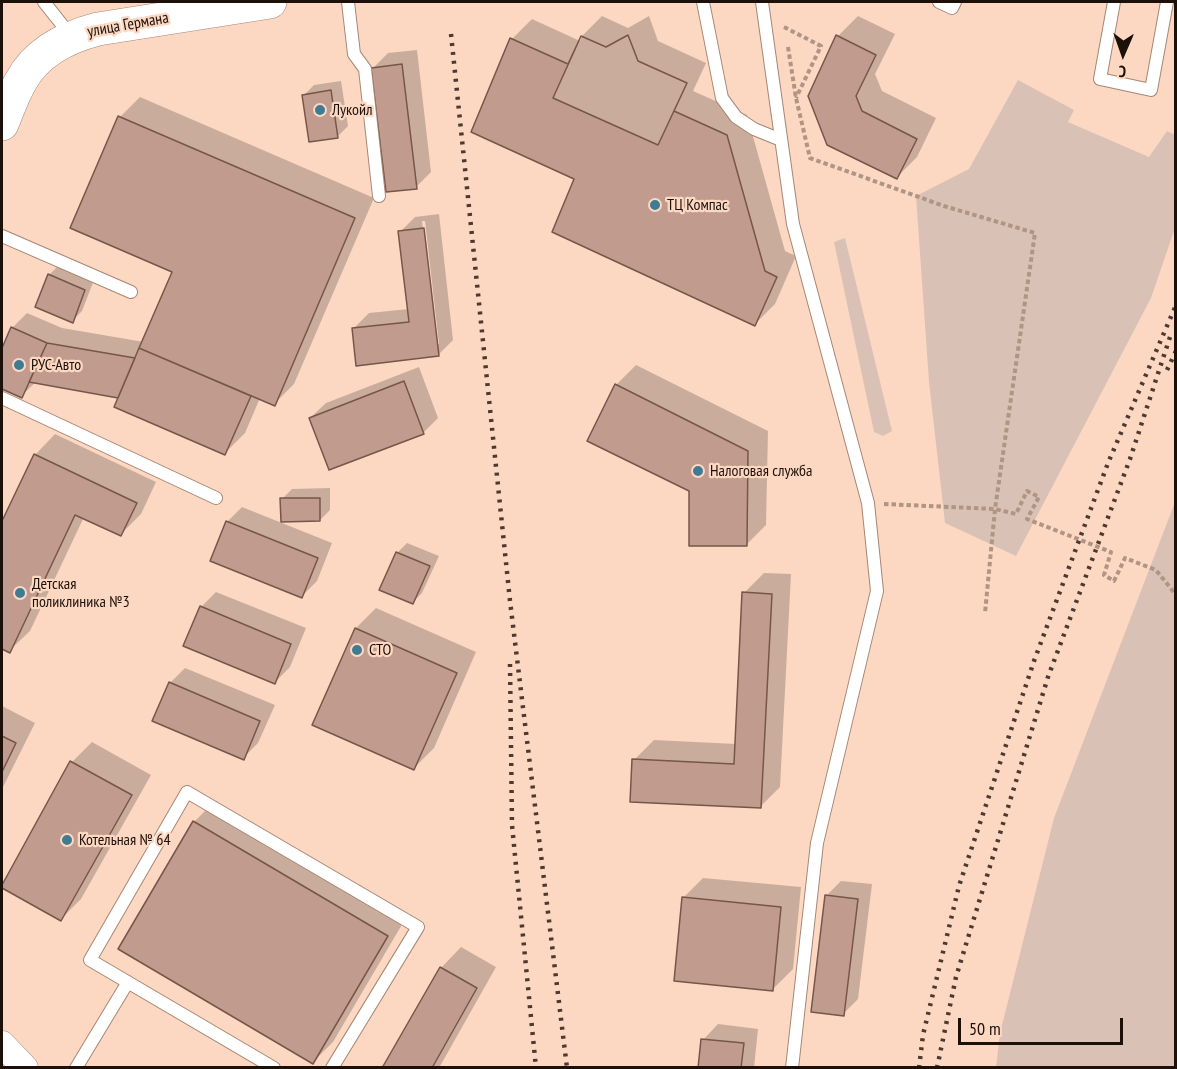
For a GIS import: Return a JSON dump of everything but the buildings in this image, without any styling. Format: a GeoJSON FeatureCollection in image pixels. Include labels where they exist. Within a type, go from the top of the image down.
{"type":"FeatureCollection","features":[{"type":"Feature","properties":{"kind":"main road","name":"улица Германа"},"geometry":{"type":"LineString","coordinates":[[2,124],[21,80],[28,70],[45,52],[71,37],[98,29],[264,2]]}},
{"type":"Feature","properties":{"kind":"street"},"geometry":{"type":"LineString","coordinates":[[2,1044],[25,1068]]}},
{"type":"Feature","properties":{"kind":"lane"},"geometry":{"type":"LineString","coordinates":[[44,2],[71,37]]}},
{"type":"Feature","properties":{"kind":"lane"},"geometry":{"type":"LineString","coordinates":[[348,2],[354,54],[364,69],[379,196]]}},
{"type":"Feature","properties":{"kind":"lane"},"geometry":{"type":"LineString","coordinates":[[703,2],[722,98],[736,117],[754,129],[781,140]]}},
{"type":"Feature","properties":{"kind":"lane"},"geometry":{"type":"LineString","coordinates":[[762,2],[793,224],[868,503],[877,591],[817,843],[792,1068]]}},
{"type":"Feature","properties":{"kind":"lane"},"geometry":{"type":"LineString","coordinates":[[939,2],[952,8],[955,2]]}},
{"type":"Feature","properties":{"kind":"lane"},"geometry":{"type":"LineString","coordinates":[[1114,2],[1100,79],[1151,90],[1167,2]]}},
{"type":"Feature","properties":{"kind":"lane"},"geometry":{"type":"LineString","coordinates":[[2,236],[131,292]]}},
{"type":"Feature","properties":{"kind":"lane"},"geometry":{"type":"LineString","coordinates":[[2,398],[216,498]]}},
{"type":"Feature","properties":{"kind":"lane"},"geometry":{"type":"LineString","coordinates":[[274,1068],[90,960],[187,792],[418,927],[332,1068]]}},
{"type":"Feature","properties":{"kind":"lane"},"geometry":{"type":"LineString","coordinates":[[76,1068],[128,982]]}},
{"type":"Feature","properties":{"kind":"path"},"geometry":{"type":"LineString","coordinates":[[783,18],[796,98],[810,158],[944,206],[1035,233],[995,509],[985,614]]}},
{"type":"Feature","properties":{"kind":"path"},"geometry":{"type":"LineString","coordinates":[[784,27],[821,46],[796,98]]}},
{"type":"Feature","properties":{"kind":"path"},"geometry":{"type":"LineString","coordinates":[[868,503],[995,509],[1016,514],[1027,491],[1039,497],[1027,519],[1111,552],[1104,575],[1114,581],[1125,558],[1156,570],[1176,595]]}},
{"type":"Feature","properties":{"kind":"shaded area"},"geometry":{"type":"Polygon","coordinates":[[[1018,80],[1074,110],[1068,122],[1149,157],[1167,131],[1175,135],[1175,228],[1151,298],[1016,556],[945,523],[929,382],[916,196],[969,169],[1018,80]]]}},
{"type":"Feature","properties":{"kind":"shaded area"},"geometry":{"type":"Polygon","coordinates":[[[845,238],[892,431],[883,436],[874,432],[834,242],[845,238]]]}},
{"type":"Feature","properties":{"kind":"shaded area"},"geometry":{"type":"Polygon","coordinates":[[[1175,502],[1175,1067],[996,1067],[1000,1033],[1054,818],[1175,502]]]}},
{"type":"Feature","properties":{"kind":"railway"},"geometry":{"type":"LineString","coordinates":[[451,34],[510,601],[567,1068]]}},
{"type":"Feature","properties":{"kind":"railway"},"geometry":{"type":"LineString","coordinates":[[919,1068],[923,1035],[959,886],[1034,661],[1108,463],[1176,305]]}},
{"type":"Feature","properties":{"kind":"railway"},"geometry":{"type":"LineString","coordinates":[[937,1068],[956,977],[1048,677],[1130,459],[1170,337]]}},
{"type":"Feature","properties":{"kind":"railway"},"geometry":{"type":"LineString","coordinates":[[1167,370],[1176,351]]}},
{"type":"Feature","properties":{"kind":"railway"},"geometry":{"type":"LineString","coordinates":[[510,664],[512,825],[536,1068]]}},
{"type":"Feature","properties":{"kind":"place","name":"Лукойл"},"geometry":{"type":"Point","coordinates":[320,110]}},
{"type":"Feature","properties":{"kind":"place","name":"ТЦ Компас"},"geometry":{"type":"Point","coordinates":[655,205]}},
{"type":"Feature","properties":{"kind":"place","name":"РУС-Авто"},"geometry":{"type":"Point","coordinates":[19,365]}},
{"type":"Feature","properties":{"kind":"place","name":"Налоговая служба"},"geometry":{"type":"Point","coordinates":[698,471]}},
{"type":"Feature","properties":{"kind":"place","name":"Детская поликлиника №3"},"geometry":{"type":"Point","coordinates":[20,593]}},
{"type":"Feature","properties":{"kind":"place","name":"СТО"},"geometry":{"type":"Point","coordinates":[357,650]}},
{"type":"Feature","properties":{"kind":"place","name":"Котельная № 64"},"geometry":{"type":"Point","coordinates":[67,840]}}]}
